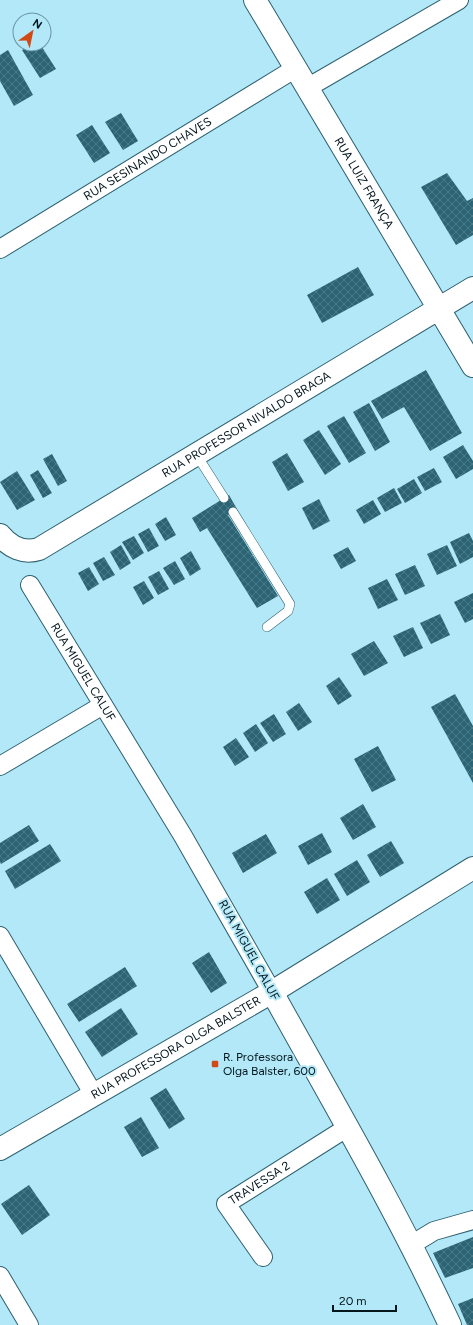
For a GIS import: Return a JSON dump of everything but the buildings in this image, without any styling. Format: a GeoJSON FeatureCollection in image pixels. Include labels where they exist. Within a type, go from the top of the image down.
{"type":"FeatureCollection","features":[{"type":"Feature","properties":{"kind":"main road","name":"RUA LUIZ FRANÇA"},"geometry":{"type":"LineString","coordinates":[[255,0],[473,366]]}},
{"type":"Feature","properties":{"kind":"main road","name":"RUA PROFESSOR NIVALDO BRAGA"},"geometry":{"type":"LineString","coordinates":[[0,535],[9,544],[17,549],[28,551],[39,549],[473,288]]}},
{"type":"Feature","properties":{"kind":"main road","name":"RUA PROFESSORA OLGA BALSTER"},"geometry":{"type":"LineString","coordinates":[[0,1149],[272,992],[473,868]]}},
{"type":"Feature","properties":{"kind":"main road","name":"RUA MIGUEL CALUF"},"geometry":{"type":"LineString","coordinates":[[272,992],[348,1127],[411,1245],[450,1325]]}},
{"type":"Feature","properties":{"kind":"street"},"geometry":{"type":"LineString","coordinates":[[307,88],[459,0]]}},
{"type":"Feature","properties":{"kind":"street","name":"RUA SESINANDO CHAVES"},"geometry":{"type":"LineString","coordinates":[[0,249],[296,68]]}},
{"type":"Feature","properties":{"kind":"street","name":"RUA MIGUEL CALUF"},"geometry":{"type":"LineString","coordinates":[[30,585],[183,836],[272,992]]}},
{"type":"Feature","properties":{"kind":"street"},"geometry":{"type":"LineString","coordinates":[[0,766],[103,705]]}},
{"type":"Feature","properties":{"kind":"street"},"geometry":{"type":"LineString","coordinates":[[0,936],[94,1095]]}},
{"type":"Feature","properties":{"kind":"street","name":"TRAVESSA 2"},"geometry":{"type":"LineString","coordinates":[[263,1258],[226,1204],[348,1127]]}},
{"type":"Feature","properties":{"kind":"street"},"geometry":{"type":"LineString","coordinates":[[411,1245],[434,1231],[473,1220]]}},
{"type":"Feature","properties":{"kind":"street"},"geometry":{"type":"LineString","coordinates":[[0,1276],[29,1325]]}},
{"type":"Feature","properties":{"kind":"lane"},"geometry":{"type":"LineString","coordinates":[[196,454],[224,498]]}},
{"type":"Feature","properties":{"kind":"lane"},"geometry":{"type":"LineString","coordinates":[[233,512],[290,604],[288,612],[267,627]]}},
{"type":"Feature","properties":{"kind":"place","name":"R. Professora Olga Balster, 600"},"geometry":{"type":"Point","coordinates":[215,1064]}}]}
